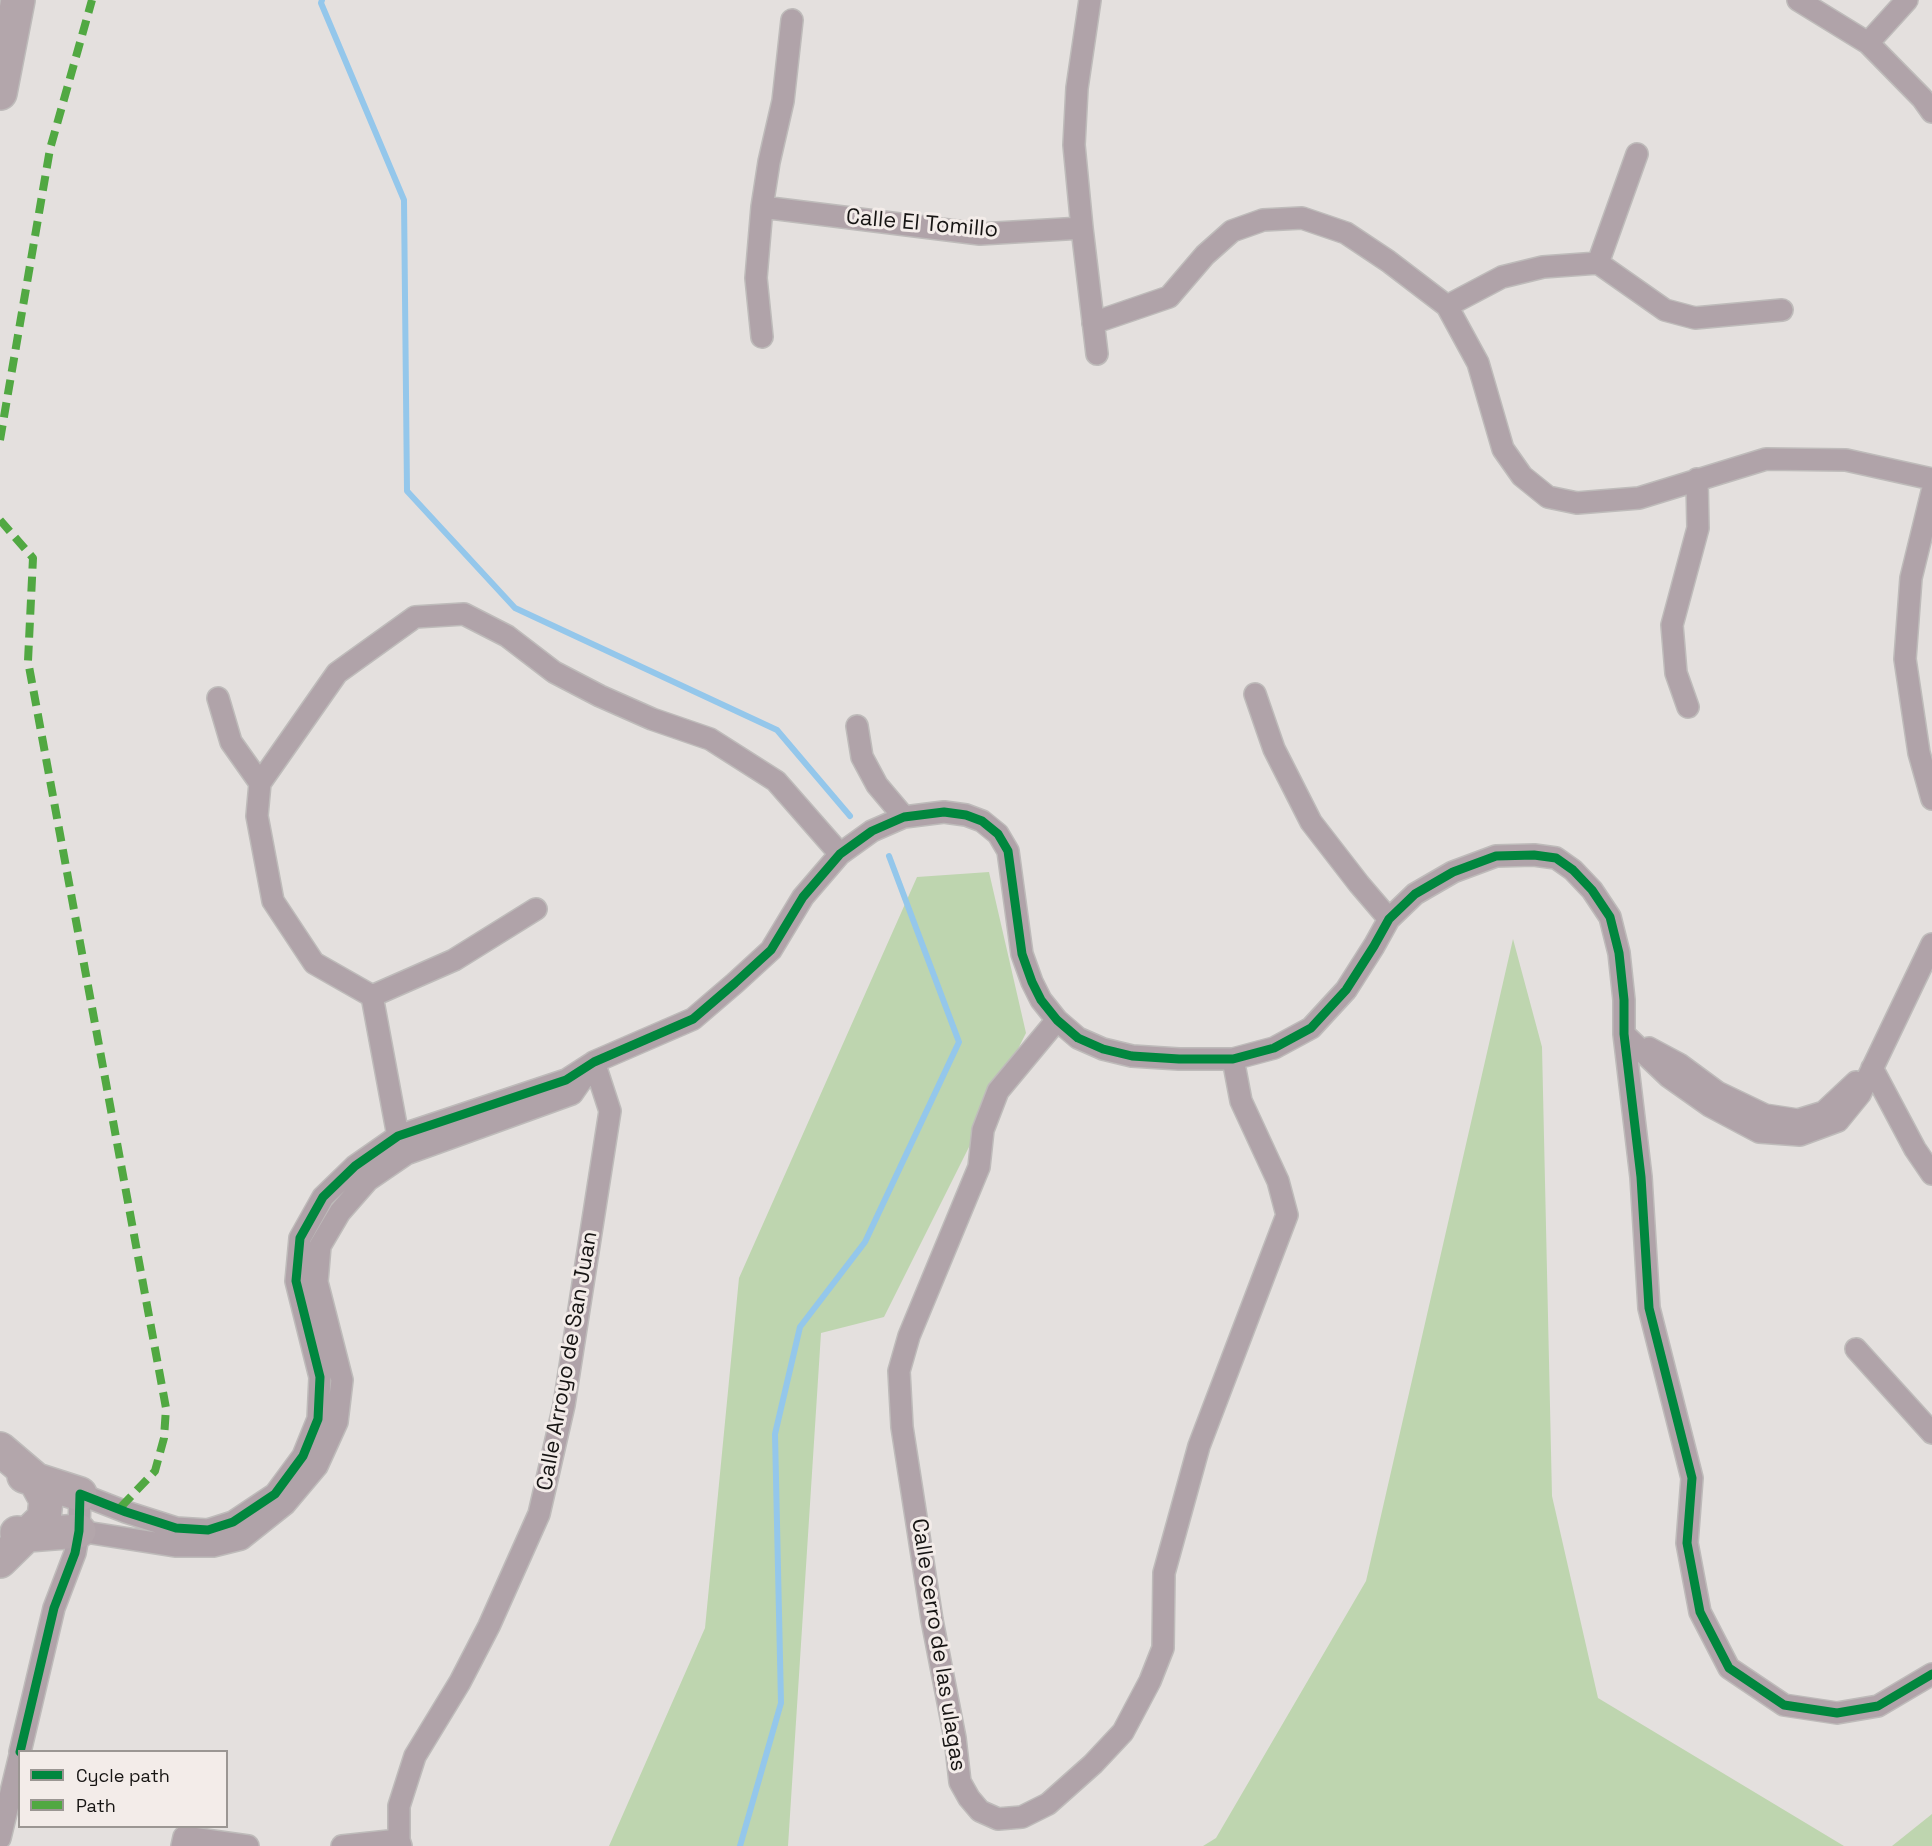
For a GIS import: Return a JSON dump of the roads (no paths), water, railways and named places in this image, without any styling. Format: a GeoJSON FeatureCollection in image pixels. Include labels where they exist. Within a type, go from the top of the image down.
{"type":"FeatureCollection","features":[{"type":"Feature","properties":{"kind":"highway"},"geometry":{"type":"LineString","coordinates":[[0,93],[18,0]]}},
{"type":"Feature","properties":{"kind":"highway"},"geometry":{"type":"LineString","coordinates":[[0,1449],[34,1478],[46,1500],[44,1518],[14,1533],[0,1561]]}},
{"type":"Feature","properties":{"kind":"highway"},"geometry":{"type":"LineString","coordinates":[[0,1473],[34,1478],[80,1494]]}},
{"type":"Feature","properties":{"kind":"highway"},"geometry":{"type":"LineString","coordinates":[[14,1533],[79,1531]]}},
{"type":"Feature","properties":{"kind":"street"},"geometry":{"type":"LineString","coordinates":[[1090,0],[1077,88],[1074,145],[1097,354]]}},
{"type":"Feature","properties":{"kind":"street"},"geometry":{"type":"LineString","coordinates":[[1798,0],[1868,43],[1922,98],[1932,112]]}},
{"type":"Feature","properties":{"kind":"street"},"geometry":{"type":"LineString","coordinates":[[1868,43],[1907,0]]}},
{"type":"Feature","properties":{"kind":"street"},"geometry":{"type":"LineString","coordinates":[[762,337],[756,278],[762,207],[769,162],[783,101],[792,20]]}},
{"type":"Feature","properties":{"kind":"street"},"geometry":{"type":"LineString","coordinates":[[1598,263],[1637,154]]}},
{"type":"Feature","properties":{"kind":"street","name":"Calle El Tomillo"},"geometry":{"type":"LineString","coordinates":[[762,207],[980,234],[1082,228]]}},
{"type":"Feature","properties":{"kind":"street"},"geometry":{"type":"LineString","coordinates":[[1093,323],[1169,297],[1205,255],[1232,231],[1263,220],[1302,218],[1346,233],[1388,261],[1447,306],[1478,363],[1503,449],[1522,476],[1548,497],[1577,503],[1639,498],[1767,459],[1846,460],[1932,479]]}},
{"type":"Feature","properties":{"kind":"street"},"geometry":{"type":"LineString","coordinates":[[1447,306],[1502,277],[1543,267],[1598,263],[1665,310],[1695,318],[1782,310]]}},
{"type":"Feature","properties":{"kind":"street"},"geometry":{"type":"LineString","coordinates":[[1688,707],[1676,674],[1672,625],[1698,528],[1697,479]]}},
{"type":"Feature","properties":{"kind":"street"},"geometry":{"type":"LineString","coordinates":[[1932,492],[1911,578],[1905,659],[1919,753],[1932,799]]}},
{"type":"Feature","properties":{"kind":"street"},"geometry":{"type":"LineString","coordinates":[[402,1145],[372,996],[314,963],[273,901],[257,816],[260,783],[337,673],[415,617],[464,614],[507,636],[554,672],[652,719],[710,739],[776,781],[840,854]]}},
{"type":"Feature","properties":{"kind":"street"},"geometry":{"type":"LineString","coordinates":[[1255,694],[1274,749],[1311,822],[1389,919]]}},
{"type":"Feature","properties":{"kind":"street"},"geometry":{"type":"LineString","coordinates":[[218,699],[231,742],[260,783]]}},
{"type":"Feature","properties":{"kind":"street"},"geometry":{"type":"LineString","coordinates":[[857,726],[862,757],[878,786],[904,817]]}},
{"type":"Feature","properties":{"kind":"street"},"geometry":{"type":"LineString","coordinates":[[21,1750],[54,1608],[75,1553],[79,1531],[80,1494],[176,1528],[208,1530],[233,1522],[274,1494],[303,1456],[318,1419],[320,1377],[296,1281],[300,1238],[323,1197],[356,1166],[402,1145],[572,1094],[594,1062],[693,1019],[771,950],[803,897],[840,854],[872,831],[904,817],[944,812],[966,815],[982,821],[998,834],[1008,851],[1022,954],[1041,1000],[1057,1020],[1078,1038],[1103,1049],[1132,1056],[1233,1059],[1274,1048],[1311,1028],[1346,990],[1389,919],[1415,894],[1453,872],[1496,856],[1534,855],[1556,858],[1573,870],[1592,890],[1610,917],[1619,953],[1624,1000],[1624,1034],[1641,1177],[1648,1308],[1692,1478],[1687,1543],[1700,1612],[1729,1668],[1784,1705],[1837,1713],[1878,1707],[1932,1674]]}},
{"type":"Feature","properties":{"kind":"street"},"geometry":{"type":"LineString","coordinates":[[372,996],[454,960],[536,909]]}},
{"type":"Feature","properties":{"kind":"street"},"geometry":{"type":"LineString","coordinates":[[1624,1034],[1669,1077],[1710,1106],[1759,1132],[1800,1135],[1838,1121],[1860,1094],[1932,944]]}},
{"type":"Feature","properties":{"kind":"street","name":"Calle cerro de las ulagas"},"geometry":{"type":"LineString","coordinates":[[1057,1020],[998,1090],[983,1130],[980,1167],[909,1336],[898,1371],[902,1427],[932,1620],[955,1738],[960,1782],[980,1811],[998,1819],[1022,1817],[1048,1804],[1093,1764],[1123,1732],[1150,1681],[1163,1648],[1164,1573],[1199,1446],[1287,1215],[1278,1181],[1241,1101],[1233,1059]]}},
{"type":"Feature","properties":{"kind":"street","name":"Calle Arroyo de San Juan"},"geometry":{"type":"LineString","coordinates":[[400,1843],[399,1806],[415,1756],[460,1682],[489,1626],[539,1514],[564,1405],[610,1112],[594,1062]]}},
{"type":"Feature","properties":{"kind":"street"},"geometry":{"type":"LineString","coordinates":[[1872,1068],[1915,1149],[1932,1174]]}},
{"type":"Feature","properties":{"kind":"street"},"geometry":{"type":"LineString","coordinates":[[79,1531],[175,1546],[213,1546],[242,1539],[285,1504],[317,1466],[337,1422],[342,1380],[317,1282],[320,1246],[340,1212],[402,1145]]}},
{"type":"Feature","properties":{"kind":"street"},"geometry":{"type":"LineString","coordinates":[[1856,1349],[1932,1433]]}},
{"type":"Feature","properties":{"kind":"street"},"geometry":{"type":"LineString","coordinates":[[0,1838],[18,1762]]}},
{"type":"Feature","properties":{"kind":"street"},"geometry":{"type":"LineString","coordinates":[[182,1846],[184,1837],[248,1846]]}},
{"type":"Feature","properties":{"kind":"street"},"geometry":{"type":"LineString","coordinates":[[342,1846],[400,1843]]}},
{"type":"Feature","properties":{"kind":"waterway"},"geometry":{"type":"LineString","coordinates":[[322,0],[321,3],[404,200],[407,491],[515,608],[777,730],[850,816]]}},
{"type":"Feature","properties":{"kind":"waterway"},"geometry":{"type":"LineString","coordinates":[[740,1846],[781,1703],[775,1434],[800,1327],[865,1242],[959,1042],[889,856]]}}]}
